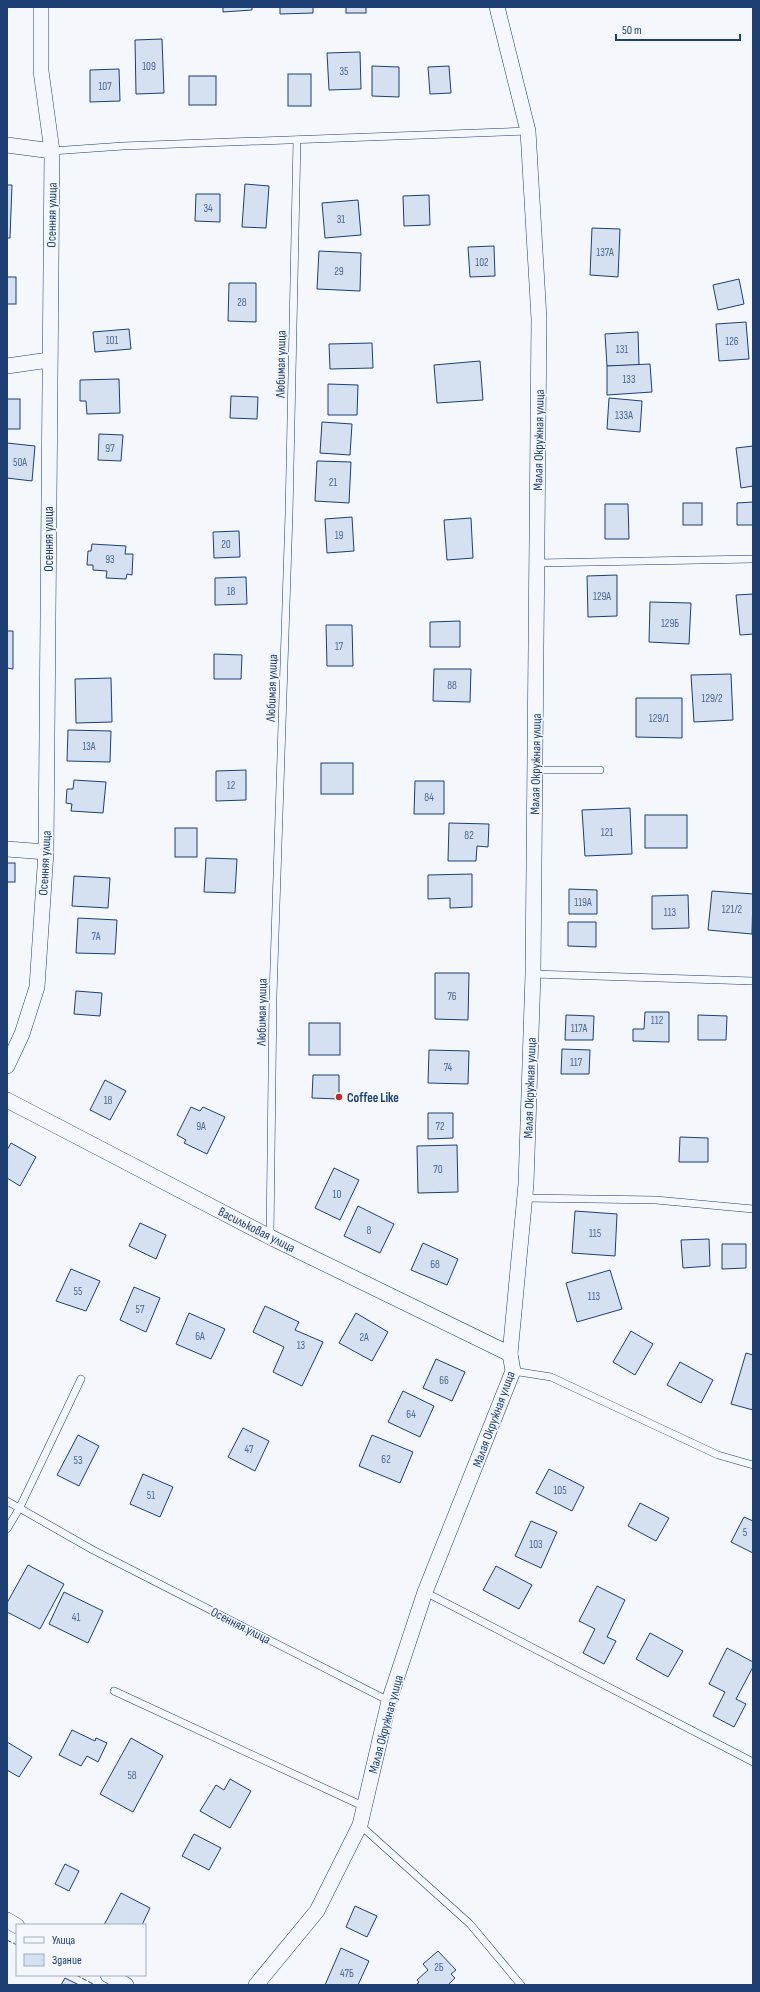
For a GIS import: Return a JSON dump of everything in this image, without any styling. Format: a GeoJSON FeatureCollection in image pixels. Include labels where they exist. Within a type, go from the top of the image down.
{"type":"FeatureCollection","features":[{"type":"Feature","properties":{"kind":"street","name":"Осенняя улица"},"geometry":{"type":"LineString","coordinates":[[7,1066],[22,1034],[37,987],[46,852],[49,360],[52,151],[41,71],[41,7]]}},
{"type":"Feature","properties":{"kind":"street","name":"Малая Окружная улица"},"geometry":{"type":"LineString","coordinates":[[256,1985],[317,1911],[360,1825],[389,1701],[425,1592],[513,1371],[510,1354],[525,1198],[533,974],[539,319],[528,131],[497,7]]}},
{"type":"Feature","properties":{"kind":"street"},"geometry":{"type":"LineString","coordinates":[[7,145],[52,151]]}},
{"type":"Feature","properties":{"kind":"street"},"geometry":{"type":"LineString","coordinates":[[7,366],[49,360]]}},
{"type":"Feature","properties":{"kind":"street"},"geometry":{"type":"LineString","coordinates":[[7,849],[46,852]]}},
{"type":"Feature","properties":{"kind":"street","name":"Васильковая улица"},"geometry":{"type":"LineString","coordinates":[[7,1100],[270,1237],[510,1354]]}},
{"type":"Feature","properties":{"kind":"street"},"geometry":{"type":"LineString","coordinates":[[7,1920],[16,1925]]}},
{"type":"Feature","properties":{"kind":"street"},"geometry":{"type":"LineString","coordinates":[[110,1976],[126,1985]]}},
{"type":"Feature","properties":{"kind":"lane"},"geometry":{"type":"LineString","coordinates":[[52,151],[528,131]]}},
{"type":"Feature","properties":{"kind":"lane","name":"Любимая улица"},"geometry":{"type":"LineString","coordinates":[[270,1237],[273,996],[288,530],[297,140]]}},
{"type":"Feature","properties":{"kind":"lane"},"geometry":{"type":"LineString","coordinates":[[537,563],[753,559]]}},
{"type":"Feature","properties":{"kind":"lane"},"geometry":{"type":"LineString","coordinates":[[535,770],[600,770]]}},
{"type":"Feature","properties":{"kind":"lane"},"geometry":{"type":"LineString","coordinates":[[533,974],[753,981]]}},
{"type":"Feature","properties":{"kind":"lane"},"geometry":{"type":"LineString","coordinates":[[525,1198],[656,1200],[753,1209]]}},
{"type":"Feature","properties":{"kind":"lane"},"geometry":{"type":"LineString","coordinates":[[513,1371],[551,1377],[718,1455],[753,1465]]}},
{"type":"Feature","properties":{"kind":"lane"},"geometry":{"type":"LineString","coordinates":[[7,1530],[20,1509],[81,1379]]}},
{"type":"Feature","properties":{"kind":"lane","name":"Осенняя улица"},"geometry":{"type":"LineString","coordinates":[[7,1501],[94,1550],[389,1701]]}},
{"type":"Feature","properties":{"kind":"lane"},"geometry":{"type":"LineString","coordinates":[[425,1592],[753,1762]]}},
{"type":"Feature","properties":{"kind":"lane"},"geometry":{"type":"LineString","coordinates":[[114,1691],[364,1806]]}},
{"type":"Feature","properties":{"kind":"lane"},"geometry":{"type":"LineString","coordinates":[[360,1825],[470,1924],[521,1985]]}},
{"type":"Feature","properties":{"kind":"building"},"geometry":{"type":"Polygon","coordinates":[[[223,7],[252,7],[252,10],[223,12],[223,7]]]}},
{"type":"Feature","properties":{"kind":"building"},"geometry":{"type":"Polygon","coordinates":[[[280,7],[313,7],[313,13],[280,14],[280,7]]]}},
{"type":"Feature","properties":{"kind":"building"},"geometry":{"type":"Polygon","coordinates":[[[346,7],[366,7],[366,13],[346,13],[346,7]]]}},
{"type":"Feature","properties":{"kind":"building"},"geometry":{"type":"Polygon","coordinates":[[[162,39],[164,93],[136,94],[135,40],[162,39]]]}},
{"type":"Feature","properties":{"kind":"building"},"geometry":{"type":"Polygon","coordinates":[[[360,52],[361,89],[329,90],[327,53],[360,52]]]}},
{"type":"Feature","properties":{"kind":"building"},"geometry":{"type":"Polygon","coordinates":[[[372,66],[399,67],[399,97],[372,96],[372,66]]]}},
{"type":"Feature","properties":{"kind":"building"},"geometry":{"type":"Polygon","coordinates":[[[449,66],[451,93],[430,94],[428,67],[449,66]]]}},
{"type":"Feature","properties":{"kind":"building"},"geometry":{"type":"Polygon","coordinates":[[[119,69],[120,101],[90,102],[90,70],[119,69]]]}},
{"type":"Feature","properties":{"kind":"building"},"geometry":{"type":"Polygon","coordinates":[[[288,74],[311,74],[311,106],[288,106],[288,74]]]}},
{"type":"Feature","properties":{"kind":"building"},"geometry":{"type":"Polygon","coordinates":[[[189,76],[216,76],[216,105],[189,105],[189,76]]]}},
{"type":"Feature","properties":{"kind":"building"},"geometry":{"type":"Polygon","coordinates":[[[245,184],[269,186],[266,228],[242,227],[245,184]]]}},
{"type":"Feature","properties":{"kind":"building"},"geometry":{"type":"Polygon","coordinates":[[[7,185],[12,185],[10,238],[7,238],[7,185]]]}},
{"type":"Feature","properties":{"kind":"building"},"geometry":{"type":"Polygon","coordinates":[[[196,194],[220,194],[220,222],[195,221],[196,194]]]}},
{"type":"Feature","properties":{"kind":"building"},"geometry":{"type":"Polygon","coordinates":[[[429,195],[430,225],[404,226],[403,196],[429,195]]]}},
{"type":"Feature","properties":{"kind":"building"},"geometry":{"type":"Polygon","coordinates":[[[358,200],[361,235],[325,238],[322,203],[358,200]]]}},
{"type":"Feature","properties":{"kind":"building"},"geometry":{"type":"Polygon","coordinates":[[[592,228],[620,229],[618,277],[590,275],[592,228]]]}},
{"type":"Feature","properties":{"kind":"building"},"geometry":{"type":"Polygon","coordinates":[[[494,246],[495,276],[470,277],[468,247],[494,246]]]}},
{"type":"Feature","properties":{"kind":"building"},"geometry":{"type":"Polygon","coordinates":[[[319,251],[361,253],[360,291],[317,289],[319,251]]]}},
{"type":"Feature","properties":{"kind":"building"},"geometry":{"type":"Polygon","coordinates":[[[7,277],[16,277],[16,304],[7,304],[7,277]]]}},
{"type":"Feature","properties":{"kind":"building"},"geometry":{"type":"Polygon","coordinates":[[[739,279],[744,304],[718,310],[713,285],[739,279]]]}},
{"type":"Feature","properties":{"kind":"building"},"geometry":{"type":"Polygon","coordinates":[[[229,283],[256,283],[256,322],[228,321],[229,283]]]}},
{"type":"Feature","properties":{"kind":"building"},"geometry":{"type":"Polygon","coordinates":[[[746,322],[749,359],[719,361],[716,324],[746,322]]]}},
{"type":"Feature","properties":{"kind":"building"},"geometry":{"type":"Polygon","coordinates":[[[129,329],[131,349],[95,352],[93,332],[129,329]]]}},
{"type":"Feature","properties":{"kind":"building"},"geometry":{"type":"Polygon","coordinates":[[[638,332],[639,365],[607,366],[605,334],[638,332]]]}},
{"type":"Feature","properties":{"kind":"building"},"geometry":{"type":"Polygon","coordinates":[[[372,343],[373,368],[330,369],[329,344],[372,343]]]}},
{"type":"Feature","properties":{"kind":"building"},"geometry":{"type":"Polygon","coordinates":[[[480,361],[483,400],[437,403],[434,365],[480,361]]]}},
{"type":"Feature","properties":{"kind":"building"},"geometry":{"type":"Polygon","coordinates":[[[650,364],[652,392],[607,395],[607,366],[650,364]]]}},
{"type":"Feature","properties":{"kind":"building"},"geometry":{"type":"Polygon","coordinates":[[[119,379],[120,413],[87,414],[86,401],[80,401],[80,380],[119,379]]]}},
{"type":"Feature","properties":{"kind":"building"},"geometry":{"type":"Polygon","coordinates":[[[328,384],[358,385],[357,415],[328,415],[328,384]]]}},
{"type":"Feature","properties":{"kind":"building"},"geometry":{"type":"Polygon","coordinates":[[[231,396],[258,397],[257,419],[230,418],[231,396]]]}},
{"type":"Feature","properties":{"kind":"building"},"geometry":{"type":"Polygon","coordinates":[[[609,398],[642,401],[640,432],[607,429],[609,398]]]}},
{"type":"Feature","properties":{"kind":"building"},"geometry":{"type":"Polygon","coordinates":[[[7,399],[20,399],[20,429],[7,429],[7,399]]]}},
{"type":"Feature","properties":{"kind":"building"},"geometry":{"type":"Polygon","coordinates":[[[322,422],[352,424],[350,455],[320,453],[322,422]]]}},
{"type":"Feature","properties":{"kind":"building"},"geometry":{"type":"Polygon","coordinates":[[[99,434],[123,435],[121,461],[98,460],[99,434]]]}},
{"type":"Feature","properties":{"kind":"building"},"geometry":{"type":"Polygon","coordinates":[[[7,443],[35,446],[32,481],[7,478],[7,443]]]}},
{"type":"Feature","properties":{"kind":"building"},"geometry":{"type":"Polygon","coordinates":[[[753,446],[753,486],[741,488],[736,448],[753,446]]]}},
{"type":"Feature","properties":{"kind":"building"},"geometry":{"type":"Polygon","coordinates":[[[317,461],[351,462],[349,503],[315,501],[317,461]]]}},
{"type":"Feature","properties":{"kind":"building"},"geometry":{"type":"Polygon","coordinates":[[[753,502],[753,525],[737,525],[737,503],[753,502]]]}},
{"type":"Feature","properties":{"kind":"building"},"geometry":{"type":"Polygon","coordinates":[[[683,503],[702,503],[702,525],[683,525],[683,503]]]}},
{"type":"Feature","properties":{"kind":"building"},"geometry":{"type":"Polygon","coordinates":[[[605,504],[628,504],[629,539],[605,539],[605,504]]]}},
{"type":"Feature","properties":{"kind":"building"},"geometry":{"type":"Polygon","coordinates":[[[352,517],[354,551],[327,553],[325,519],[352,517]]]}},
{"type":"Feature","properties":{"kind":"building"},"geometry":{"type":"Polygon","coordinates":[[[471,518],[473,558],[447,560],[444,520],[471,518]]]}},
{"type":"Feature","properties":{"kind":"building"},"geometry":{"type":"Polygon","coordinates":[[[239,531],[240,557],[214,558],[213,532],[239,531]]]}},
{"type":"Feature","properties":{"kind":"building"},"geometry":{"type":"Polygon","coordinates":[[[92,544],[126,546],[125,554],[133,554],[132,575],[127,574],[126,579],[106,578],[107,571],[93,570],[93,565],[87,565],[88,551],[91,551],[92,544]]]}},
{"type":"Feature","properties":{"kind":"building"},"geometry":{"type":"Polygon","coordinates":[[[617,575],[617,616],[588,617],[587,576],[617,575]]]}},
{"type":"Feature","properties":{"kind":"building"},"geometry":{"type":"Polygon","coordinates":[[[246,577],[247,604],[215,605],[215,578],[246,577]]]}},
{"type":"Feature","properties":{"kind":"building"},"geometry":{"type":"Polygon","coordinates":[[[753,594],[753,634],[740,635],[736,595],[753,594]]]}},
{"type":"Feature","properties":{"kind":"building"},"geometry":{"type":"Polygon","coordinates":[[[650,602],[691,603],[689,644],[649,642],[650,602]]]}},
{"type":"Feature","properties":{"kind":"building"},"geometry":{"type":"Polygon","coordinates":[[[460,621],[460,647],[430,647],[430,622],[460,621]]]}},
{"type":"Feature","properties":{"kind":"building"},"geometry":{"type":"Polygon","coordinates":[[[326,625],[352,625],[353,666],[327,666],[326,625]]]}},
{"type":"Feature","properties":{"kind":"building"},"geometry":{"type":"Polygon","coordinates":[[[7,631],[13,631],[13,669],[7,668],[7,631]]]}},
{"type":"Feature","properties":{"kind":"building"},"geometry":{"type":"Polygon","coordinates":[[[214,654],[242,655],[241,679],[214,679],[214,654]]]}},
{"type":"Feature","properties":{"kind":"building"},"geometry":{"type":"Polygon","coordinates":[[[434,669],[471,669],[470,702],[433,701],[434,669]]]}},
{"type":"Feature","properties":{"kind":"building"},"geometry":{"type":"Polygon","coordinates":[[[731,674],[733,720],[694,722],[691,675],[731,674]]]}},
{"type":"Feature","properties":{"kind":"building"},"geometry":{"type":"Polygon","coordinates":[[[111,678],[112,722],[76,723],[75,679],[111,678]]]}},
{"type":"Feature","properties":{"kind":"building"},"geometry":{"type":"Polygon","coordinates":[[[636,698],[682,698],[682,738],[636,737],[636,698]]]}},
{"type":"Feature","properties":{"kind":"building"},"geometry":{"type":"Polygon","coordinates":[[[68,730],[111,731],[110,762],[67,761],[68,730]]]}},
{"type":"Feature","properties":{"kind":"building"},"geometry":{"type":"Polygon","coordinates":[[[321,763],[353,763],[353,794],[321,794],[321,763]]]}},
{"type":"Feature","properties":{"kind":"building"},"geometry":{"type":"Polygon","coordinates":[[[246,770],[246,800],[216,801],[216,771],[246,770]]]}},
{"type":"Feature","properties":{"kind":"building"},"geometry":{"type":"Polygon","coordinates":[[[74,780],[106,782],[103,813],[71,811],[72,804],[66,803],[67,789],[73,789],[74,780]]]}},
{"type":"Feature","properties":{"kind":"building"},"geometry":{"type":"Polygon","coordinates":[[[415,781],[444,781],[444,814],[414,814],[415,781]]]}},
{"type":"Feature","properties":{"kind":"building"},"geometry":{"type":"Polygon","coordinates":[[[630,808],[632,854],[585,856],[582,810],[630,808]]]}},
{"type":"Feature","properties":{"kind":"building"},"geometry":{"type":"Polygon","coordinates":[[[645,815],[687,815],[687,848],[645,848],[645,815]]]}},
{"type":"Feature","properties":{"kind":"building"},"geometry":{"type":"Polygon","coordinates":[[[449,823],[489,824],[488,847],[477,846],[476,861],[448,861],[449,823]]]}},
{"type":"Feature","properties":{"kind":"building"},"geometry":{"type":"Polygon","coordinates":[[[175,828],[197,828],[197,857],[175,857],[175,828]]]}},
{"type":"Feature","properties":{"kind":"building"},"geometry":{"type":"Polygon","coordinates":[[[206,858],[237,859],[235,893],[204,892],[206,858]]]}},
{"type":"Feature","properties":{"kind":"building"},"geometry":{"type":"Polygon","coordinates":[[[7,863],[15,863],[15,882],[7,882],[7,863]]]}},
{"type":"Feature","properties":{"kind":"building"},"geometry":{"type":"Polygon","coordinates":[[[472,874],[472,907],[450,908],[450,898],[428,899],[428,875],[472,874]]]}},
{"type":"Feature","properties":{"kind":"building"},"geometry":{"type":"Polygon","coordinates":[[[74,876],[110,878],[108,908],[72,906],[74,876]]]}},
{"type":"Feature","properties":{"kind":"building"},"geometry":{"type":"Polygon","coordinates":[[[569,889],[597,890],[597,914],[569,914],[569,889]]]}},
{"type":"Feature","properties":{"kind":"building"},"geometry":{"type":"Polygon","coordinates":[[[712,891],[753,894],[752,934],[708,930],[712,891]]]}},
{"type":"Feature","properties":{"kind":"building"},"geometry":{"type":"Polygon","coordinates":[[[688,895],[689,928],[652,929],[652,896],[688,895]]]}},
{"type":"Feature","properties":{"kind":"building"},"geometry":{"type":"Polygon","coordinates":[[[78,918],[117,920],[115,954],[76,953],[78,918]]]}},
{"type":"Feature","properties":{"kind":"building"},"geometry":{"type":"Polygon","coordinates":[[[568,922],[596,922],[596,947],[568,946],[568,922]]]}},
{"type":"Feature","properties":{"kind":"building"},"geometry":{"type":"Polygon","coordinates":[[[435,973],[469,973],[468,1020],[435,1019],[435,973]]]}},
{"type":"Feature","properties":{"kind":"building"},"geometry":{"type":"Polygon","coordinates":[[[76,991],[102,993],[100,1016],[74,1014],[76,991]]]}},
{"type":"Feature","properties":{"kind":"building"},"geometry":{"type":"Polygon","coordinates":[[[645,1012],[669,1012],[669,1042],[633,1041],[633,1029],[644,1029],[645,1012]]]}},
{"type":"Feature","properties":{"kind":"building"},"geometry":{"type":"Polygon","coordinates":[[[566,1015],[594,1016],[593,1040],[565,1040],[566,1015]]]}},
{"type":"Feature","properties":{"kind":"building"},"geometry":{"type":"Polygon","coordinates":[[[698,1015],[727,1016],[726,1040],[698,1040],[698,1015]]]}},
{"type":"Feature","properties":{"kind":"building"},"geometry":{"type":"Polygon","coordinates":[[[309,1023],[340,1023],[340,1055],[309,1055],[309,1023]]]}},
{"type":"Feature","properties":{"kind":"building"},"geometry":{"type":"Polygon","coordinates":[[[562,1049],[590,1050],[589,1074],[561,1074],[562,1049]]]}},
{"type":"Feature","properties":{"kind":"building"},"geometry":{"type":"Polygon","coordinates":[[[429,1050],[469,1051],[468,1084],[428,1083],[429,1050]]]}},
{"type":"Feature","properties":{"kind":"building"},"geometry":{"type":"Polygon","coordinates":[[[313,1075],[339,1075],[339,1099],[312,1098],[313,1075]]]}},
{"type":"Feature","properties":{"kind":"building"},"geometry":{"type":"Polygon","coordinates":[[[105,1080],[126,1091],[110,1120],[90,1110],[105,1080]]]}},
{"type":"Feature","properties":{"kind":"building"},"geometry":{"type":"Polygon","coordinates":[[[191,1107],[200,1111],[203,1107],[225,1117],[207,1154],[184,1143],[186,1140],[177,1135],[191,1107]]]}},
{"type":"Feature","properties":{"kind":"building"},"geometry":{"type":"Polygon","coordinates":[[[428,1113],[453,1113],[453,1138],[428,1139],[428,1113]]]}},
{"type":"Feature","properties":{"kind":"building"},"geometry":{"type":"Polygon","coordinates":[[[680,1137],[708,1138],[708,1162],[679,1162],[680,1137]]]}},
{"type":"Feature","properties":{"kind":"building"},"geometry":{"type":"Polygon","coordinates":[[[11,1143],[36,1157],[20,1186],[7,1178],[7,1150],[11,1143]]]}},
{"type":"Feature","properties":{"kind":"building"},"geometry":{"type":"Polygon","coordinates":[[[457,1145],[458,1192],[418,1193],[417,1146],[457,1145]]]}},
{"type":"Feature","properties":{"kind":"building"},"geometry":{"type":"Polygon","coordinates":[[[334,1168],[359,1180],[340,1220],[315,1208],[334,1168]]]}},
{"type":"Feature","properties":{"kind":"building"},"geometry":{"type":"Polygon","coordinates":[[[358,1206],[394,1224],[380,1253],[344,1236],[358,1206]]]}},
{"type":"Feature","properties":{"kind":"building"},"geometry":{"type":"Polygon","coordinates":[[[575,1211],[617,1214],[615,1256],[572,1253],[575,1211]]]}},
{"type":"Feature","properties":{"kind":"building"},"geometry":{"type":"Polygon","coordinates":[[[140,1223],[166,1235],[156,1259],[129,1246],[140,1223]]]}},
{"type":"Feature","properties":{"kind":"building"},"geometry":{"type":"Polygon","coordinates":[[[709,1239],[710,1266],[683,1268],[681,1240],[709,1239]]]}},
{"type":"Feature","properties":{"kind":"building"},"geometry":{"type":"Polygon","coordinates":[[[423,1243],[458,1259],[447,1285],[411,1270],[423,1243]]]}},
{"type":"Feature","properties":{"kind":"building"},"geometry":{"type":"Polygon","coordinates":[[[722,1244],[746,1244],[746,1268],[722,1269],[722,1244]]]}},
{"type":"Feature","properties":{"kind":"building"},"geometry":{"type":"Polygon","coordinates":[[[71,1269],[100,1281],[86,1311],[56,1301],[71,1269]]]}},
{"type":"Feature","properties":{"kind":"building"},"geometry":{"type":"Polygon","coordinates":[[[610,1270],[622,1309],[577,1322],[566,1283],[610,1270]]]}},
{"type":"Feature","properties":{"kind":"building"},"geometry":{"type":"Polygon","coordinates":[[[134,1287],[160,1298],[146,1332],[120,1320],[134,1287]]]}},
{"type":"Feature","properties":{"kind":"building"},"geometry":{"type":"Polygon","coordinates":[[[265,1306],[299,1322],[295,1330],[323,1342],[302,1386],[273,1372],[284,1347],[253,1332],[265,1306]]]}},
{"type":"Feature","properties":{"kind":"building"},"geometry":{"type":"Polygon","coordinates":[[[189,1313],[225,1329],[211,1359],[176,1344],[189,1313]]]}},
{"type":"Feature","properties":{"kind":"building"},"geometry":{"type":"Polygon","coordinates":[[[356,1313],[388,1332],[372,1361],[339,1343],[356,1313]]]}},
{"type":"Feature","properties":{"kind":"building"},"geometry":{"type":"Polygon","coordinates":[[[631,1331],[653,1344],[635,1375],[613,1362],[631,1331]]]}},
{"type":"Feature","properties":{"kind":"building"},"geometry":{"type":"Polygon","coordinates":[[[746,1353],[753,1355],[753,1410],[731,1404],[746,1353]]]}},
{"type":"Feature","properties":{"kind":"building"},"geometry":{"type":"Polygon","coordinates":[[[436,1359],[465,1372],[452,1401],[423,1388],[436,1359]]]}},
{"type":"Feature","properties":{"kind":"building"},"geometry":{"type":"Polygon","coordinates":[[[680,1362],[713,1380],[701,1403],[667,1385],[680,1362]]]}},
{"type":"Feature","properties":{"kind":"building"},"geometry":{"type":"Polygon","coordinates":[[[403,1391],[434,1406],[420,1437],[388,1422],[403,1391]]]}},
{"type":"Feature","properties":{"kind":"building"},"geometry":{"type":"Polygon","coordinates":[[[243,1428],[269,1441],[255,1471],[228,1457],[243,1428]]]}},
{"type":"Feature","properties":{"kind":"building"},"geometry":{"type":"Polygon","coordinates":[[[78,1435],[99,1446],[79,1486],[57,1475],[78,1435]]]}},
{"type":"Feature","properties":{"kind":"building"},"geometry":{"type":"Polygon","coordinates":[[[372,1435],[413,1452],[400,1483],[359,1466],[372,1435]]]}},
{"type":"Feature","properties":{"kind":"building"},"geometry":{"type":"Polygon","coordinates":[[[549,1469],[584,1487],[572,1511],[536,1493],[549,1469]]]}},
{"type":"Feature","properties":{"kind":"building"},"geometry":{"type":"Polygon","coordinates":[[[143,1474],[173,1487],[160,1517],[130,1504],[143,1474]]]}},
{"type":"Feature","properties":{"kind":"building"},"geometry":{"type":"Polygon","coordinates":[[[640,1503],[669,1518],[656,1541],[628,1526],[640,1503]]]}},
{"type":"Feature","properties":{"kind":"building"},"geometry":{"type":"Polygon","coordinates":[[[744,1517],[753,1521],[753,1553],[731,1542],[744,1517]]]}},
{"type":"Feature","properties":{"kind":"building"},"geometry":{"type":"Polygon","coordinates":[[[531,1521],[557,1532],[541,1568],[515,1556],[531,1521]]]}},
{"type":"Feature","properties":{"kind":"building"},"geometry":{"type":"Polygon","coordinates":[[[28,1565],[64,1584],[40,1629],[7,1612],[7,1603],[28,1565]]]}},
{"type":"Feature","properties":{"kind":"building"},"geometry":{"type":"Polygon","coordinates":[[[496,1566],[532,1585],[519,1609],[483,1590],[496,1566]]]}},
{"type":"Feature","properties":{"kind":"building"},"geometry":{"type":"Polygon","coordinates":[[[597,1586],[625,1600],[607,1637],[616,1641],[604,1664],[583,1653],[595,1629],[579,1621],[597,1586]]]}},
{"type":"Feature","properties":{"kind":"building"},"geometry":{"type":"Polygon","coordinates":[[[64,1592],[103,1611],[88,1643],[49,1624],[64,1592]]]}},
{"type":"Feature","properties":{"kind":"building"},"geometry":{"type":"Polygon","coordinates":[[[650,1633],[683,1651],[668,1677],[636,1659],[650,1633]]]}},
{"type":"Feature","properties":{"kind":"building"},"geometry":{"type":"Polygon","coordinates":[[[727,1648],[753,1662],[753,1667],[736,1699],[746,1704],[734,1727],[713,1716],[725,1692],[709,1684],[727,1648]]]}},
{"type":"Feature","properties":{"kind":"building"},"geometry":{"type":"Polygon","coordinates":[[[72,1730],[95,1741],[96,1738],[107,1743],[98,1762],[87,1756],[81,1766],[59,1755],[72,1730]]]}},
{"type":"Feature","properties":{"kind":"building"},"geometry":{"type":"Polygon","coordinates":[[[131,1738],[163,1756],[133,1812],[100,1794],[131,1738]]]}},
{"type":"Feature","properties":{"kind":"building"},"geometry":{"type":"Polygon","coordinates":[[[7,1742],[32,1757],[19,1777],[7,1770],[7,1742]]]}},
{"type":"Feature","properties":{"kind":"building"},"geometry":{"type":"Polygon","coordinates":[[[230,1779],[251,1791],[230,1828],[200,1811],[216,1785],[224,1790],[230,1779]]]}},
{"type":"Feature","properties":{"kind":"building"},"geometry":{"type":"Polygon","coordinates":[[[194,1834],[221,1848],[209,1870],[182,1856],[194,1834]]]}},
{"type":"Feature","properties":{"kind":"building"},"geometry":{"type":"Polygon","coordinates":[[[65,1864],[79,1871],[69,1891],[55,1884],[65,1864]]]}},
{"type":"Feature","properties":{"kind":"building"},"geometry":{"type":"Polygon","coordinates":[[[121,1893],[150,1908],[142,1924],[105,1924],[121,1893]]]}},
{"type":"Feature","properties":{"kind":"building"},"geometry":{"type":"Polygon","coordinates":[[[355,1906],[377,1916],[367,1937],[346,1927],[355,1906]]]}},
{"type":"Feature","properties":{"kind":"building"},"geometry":{"type":"Polygon","coordinates":[[[341,1948],[369,1961],[358,1985],[325,1985],[341,1948]]]}},
{"type":"Feature","properties":{"kind":"building"},"geometry":{"type":"Polygon","coordinates":[[[438,1951],[456,1970],[451,1974],[455,1978],[449,1984],[450,1985],[416,1985],[419,1982],[417,1980],[428,1970],[423,1964],[438,1951]]]}},
{"type":"Feature","properties":{"kind":"building"},"geometry":{"type":"Polygon","coordinates":[[[65,1978],[79,1985],[61,1985],[65,1978]]]}},
{"type":"Feature","properties":{"kind":"fence"},"geometry":{"type":"LineString","coordinates":[[7,1940],[16,1944]]}},
{"type":"Feature","properties":{"kind":"fence"},"geometry":{"type":"LineString","coordinates":[[78,1976],[95,1985]]}},
{"type":"Feature","properties":{"kind":"place","name":"Coffee Like"},"geometry":{"type":"Point","coordinates":[339,1097]}}]}
